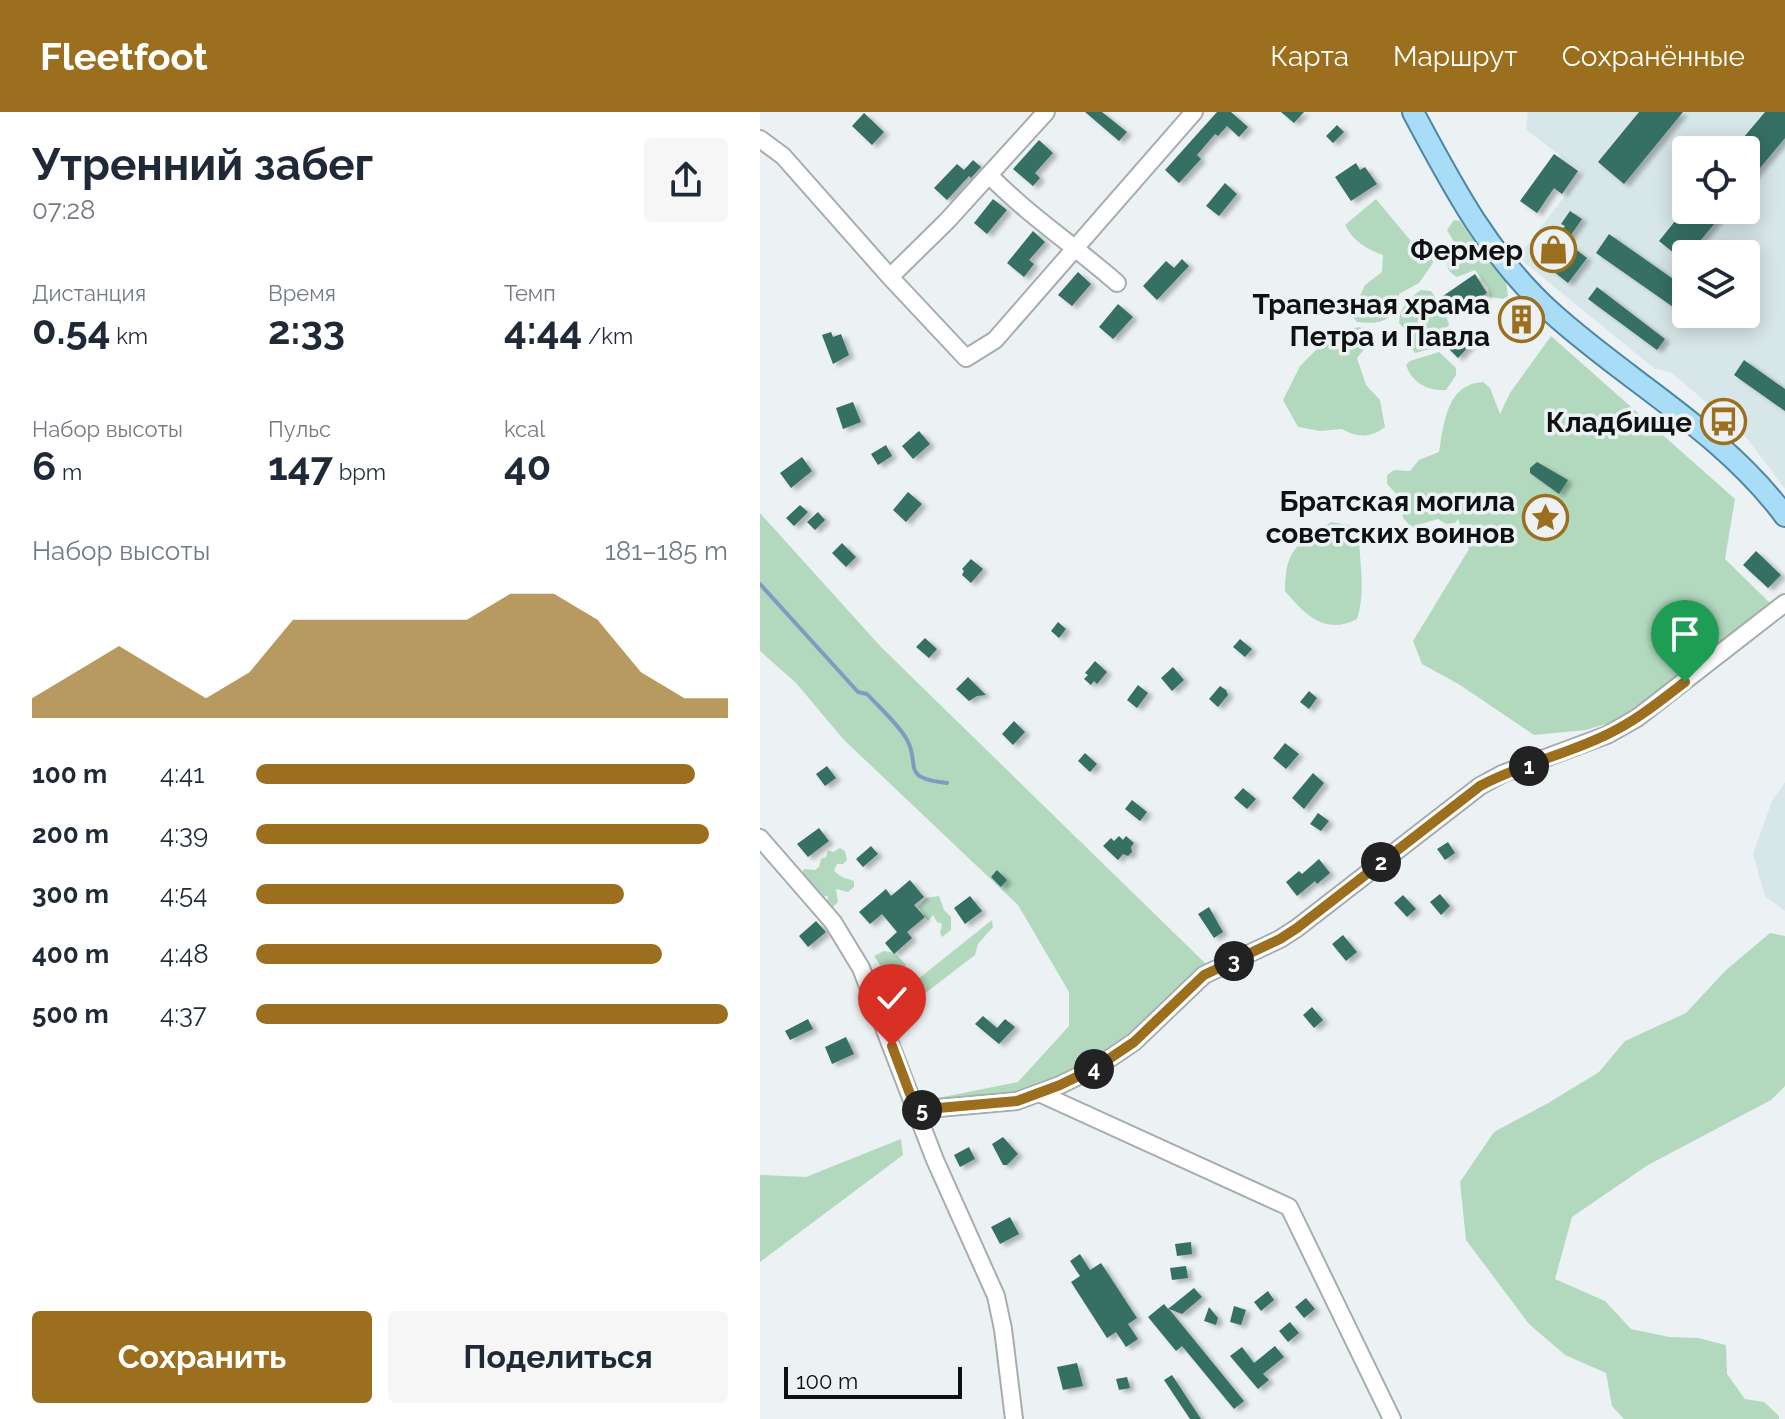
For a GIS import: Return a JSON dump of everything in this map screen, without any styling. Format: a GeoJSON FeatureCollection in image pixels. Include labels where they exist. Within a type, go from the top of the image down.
{"type":"FeatureCollection","features":[{"type":"Feature","properties":{"kind":"main road"},"geometry":{"type":"LineString","coordinates":[[1413,112],[1487,241],[1522,283],[1552,313],[1709,436],[1741,465],[1785,516]]}},
{"type":"Feature","properties":{"kind":"street"},"geometry":{"type":"LineString","coordinates":[[890,277],[947,221],[1046,112]]}},
{"type":"Feature","properties":{"kind":"street"},"geometry":{"type":"LineString","coordinates":[[760,139],[783,156],[966,358],[995,340],[1194,112]]}},
{"type":"Feature","properties":{"kind":"street"},"geometry":{"type":"LineString","coordinates":[[989,175],[1014,201],[1076,247],[1117,283]]}},
{"type":"Feature","properties":{"kind":"street"},"geometry":{"type":"LineString","coordinates":[[916,1110],[1017,1101],[1097,1067],[1134,1042],[1204,975],[1297,928],[1480,786],[1502,774],[1607,735],[1637,718],[1785,603]]}},
{"type":"Feature","properties":{"kind":"street"},"geometry":{"type":"LineString","coordinates":[[760,838],[833,922],[861,968],[935,1160],[996,1296],[1014,1419]]}},
{"type":"Feature","properties":{"kind":"street"},"geometry":{"type":"LineString","coordinates":[[1039,1093],[1289,1207],[1392,1419]]}},
{"type":"Feature","properties":{"kind":"shaded area"},"geometry":{"type":"Polygon","coordinates":[[[1528,112],[1785,112],[1785,489],[1746,437],[1678,378],[1670,372],[1655,369],[1518,257],[1583,172],[1526,130],[1528,112]]]}},
{"type":"Feature","properties":{"kind":"shaded area"},"geometry":{"type":"Polygon","coordinates":[[[1785,782],[1785,911],[1765,896],[1753,854],[1772,801],[1785,782]]]}},
{"type":"Feature","properties":{"kind":"green space"},"geometry":{"type":"Polygon","coordinates":[[[1376,199],[1420,252],[1431,256],[1433,263],[1419,283],[1399,294],[1391,316],[1380,322],[1357,322],[1351,315],[1365,285],[1382,272],[1383,255],[1361,244],[1345,225],[1376,199]]]}},
{"type":"Feature","properties":{"kind":"green space"},"geometry":{"type":"Polygon","coordinates":[[[1454,220],[1460,221],[1506,281],[1508,296],[1503,299],[1490,297],[1488,288],[1475,270],[1457,277],[1449,270],[1449,259],[1457,247],[1447,230],[1454,220]]]}},
{"type":"Feature","properties":{"kind":"green space"},"geometry":{"type":"Polygon","coordinates":[[[1421,290],[1431,291],[1449,324],[1434,348],[1415,353],[1409,334],[1399,323],[1406,304],[1421,290]]]}},
{"type":"Feature","properties":{"kind":"green space"},"geometry":{"type":"Polygon","coordinates":[[[1360,327],[1369,336],[1366,347],[1357,358],[1366,385],[1380,400],[1385,427],[1364,436],[1342,429],[1320,431],[1298,427],[1283,400],[1300,366],[1335,331],[1360,327]]]}},
{"type":"Feature","properties":{"kind":"green space"},"geometry":{"type":"Polygon","coordinates":[[[1551,336],[1735,499],[1725,559],[1770,603],[1628,717],[1586,730],[1534,735],[1460,685],[1422,664],[1413,641],[1469,549],[1458,519],[1455,523],[1446,524],[1438,519],[1411,527],[1403,518],[1399,497],[1387,484],[1387,475],[1394,470],[1410,471],[1419,460],[1439,452],[1449,406],[1471,384],[1483,382],[1490,388],[1500,414],[1510,393],[1551,336]]]}},
{"type":"Feature","properties":{"kind":"green space"},"geometry":{"type":"Polygon","coordinates":[[[1439,352],[1456,368],[1456,375],[1446,390],[1422,385],[1412,377],[1406,365],[1439,352]]]}},
{"type":"Feature","properties":{"kind":"green space"},"geometry":{"type":"Polygon","coordinates":[[[760,513],[881,647],[1208,966],[1120,1046],[1055,1081],[1002,1098],[933,1099],[1018,1082],[1069,1026],[1069,992],[1018,905],[844,740],[796,683],[760,651],[760,513]]]}},
{"type":"Feature","properties":{"kind":"green space"},"geometry":{"type":"Polygon","coordinates":[[[1331,522],[1359,527],[1361,573],[1357,619],[1335,625],[1316,620],[1285,591],[1291,556],[1302,543],[1331,522]]]}},
{"type":"Feature","properties":{"kind":"green space"},"geometry":{"type":"Polygon","coordinates":[[[840,848],[845,851],[847,860],[837,864],[834,871],[854,881],[854,887],[848,892],[836,889],[838,902],[832,908],[827,902],[828,896],[821,897],[802,874],[804,869],[815,870],[819,867],[828,850],[833,852],[840,848]]]}},
{"type":"Feature","properties":{"kind":"green space"},"geometry":{"type":"Polygon","coordinates":[[[939,896],[944,910],[951,917],[951,930],[942,937],[942,924],[933,915],[928,921],[918,907],[926,898],[939,896]]]}},
{"type":"Feature","properties":{"kind":"green space"},"geometry":{"type":"Polygon","coordinates":[[[992,920],[993,927],[978,944],[975,955],[906,1008],[898,995],[992,920]]]}},
{"type":"Feature","properties":{"kind":"green space"},"geometry":{"type":"Polygon","coordinates":[[[1770,933],[1785,936],[1785,1086],[1771,1100],[1648,1165],[1572,1217],[1555,1279],[1605,1301],[1631,1329],[1726,1345],[1727,1374],[1745,1399],[1764,1402],[1779,1419],[1624,1419],[1612,1406],[1606,1373],[1565,1355],[1529,1324],[1466,1240],[1460,1182],[1494,1132],[1599,1072],[1625,1041],[1686,1013],[1725,971],[1770,933]]]}},
{"type":"Feature","properties":{"kind":"green space"},"geometry":{"type":"Polygon","coordinates":[[[884,951],[895,953],[906,965],[899,979],[887,975],[874,956],[884,951]]]}},
{"type":"Feature","properties":{"kind":"green space"},"geometry":{"type":"Polygon","coordinates":[[[901,1139],[903,1155],[760,1262],[760,1175],[806,1177],[901,1139]]]}},
{"type":"Feature","properties":{"kind":"building"},"geometry":{"type":"Polygon","coordinates":[[[1085,112],[1102,112],[1127,132],[1119,141],[1085,112]]]}},
{"type":"Feature","properties":{"kind":"building"},"geometry":{"type":"Polygon","coordinates":[[[1217,112],[1231,112],[1248,127],[1239,137],[1227,126],[1218,136],[1215,134],[1197,155],[1201,159],[1179,183],[1165,170],[1217,112]]]}},
{"type":"Feature","properties":{"kind":"building"},"geometry":{"type":"Polygon","coordinates":[[[1281,112],[1304,112],[1294,123],[1281,112]]]}},
{"type":"Feature","properties":{"kind":"building"},"geometry":{"type":"Polygon","coordinates":[[[1639,112],[1683,112],[1624,184],[1598,162],[1639,112]]]}},
{"type":"Feature","properties":{"kind":"building"},"geometry":{"type":"Polygon","coordinates":[[[1765,112],[1785,112],[1785,138],[1760,168],[1760,136],[1745,136],[1765,112]]]}},
{"type":"Feature","properties":{"kind":"building"},"geometry":{"type":"Polygon","coordinates":[[[864,113],[884,132],[872,145],[852,126],[864,113]]]}},
{"type":"Feature","properties":{"kind":"building"},"geometry":{"type":"Polygon","coordinates":[[[1337,125],[1344,132],[1333,143],[1326,136],[1337,125]]]}},
{"type":"Feature","properties":{"kind":"building"},"geometry":{"type":"Polygon","coordinates":[[[1039,140],[1053,153],[1035,173],[1040,178],[1033,186],[1013,169],[1039,140]]]}},
{"type":"Feature","properties":{"kind":"building"},"geometry":{"type":"Polygon","coordinates":[[[1554,154],[1578,171],[1562,194],[1554,188],[1537,213],[1520,201],[1554,154]]]}},
{"type":"Feature","properties":{"kind":"building"},"geometry":{"type":"Polygon","coordinates":[[[973,160],[981,167],[947,200],[934,188],[957,164],[964,170],[973,160]]]}},
{"type":"Feature","properties":{"kind":"building"},"geometry":{"type":"Polygon","coordinates":[[[1356,163],[1360,170],[1365,167],[1377,184],[1351,201],[1335,177],[1356,163]]]}},
{"type":"Feature","properties":{"kind":"building"},"geometry":{"type":"Polygon","coordinates":[[[1225,183],[1237,194],[1219,216],[1206,206],[1225,183]]]}},
{"type":"Feature","properties":{"kind":"building"},"geometry":{"type":"Polygon","coordinates":[[[993,199],[1007,210],[987,234],[974,223],[993,199]]]}},
{"type":"Feature","properties":{"kind":"building"},"geometry":{"type":"Polygon","coordinates":[[[1570,211],[1582,219],[1566,242],[1587,258],[1568,283],[1538,259],[1565,226],[1561,224],[1570,211]]]}},
{"type":"Feature","properties":{"kind":"building"},"geometry":{"type":"Polygon","coordinates":[[[1673,224],[1714,224],[1701,240],[1672,240],[1672,251],[1659,241],[1673,224]]]}},
{"type":"Feature","properties":{"kind":"building"},"geometry":{"type":"Polygon","coordinates":[[[1033,231],[1045,242],[1029,260],[1034,264],[1024,277],[1007,263],[1033,231]]]}},
{"type":"Feature","properties":{"kind":"building"},"geometry":{"type":"Polygon","coordinates":[[[1609,234],[1672,278],[1672,306],[1596,253],[1609,234]]]}},
{"type":"Feature","properties":{"kind":"building"},"geometry":{"type":"Polygon","coordinates":[[[1182,259],[1189,266],[1157,300],[1143,286],[1166,261],[1174,268],[1182,259]]]}},
{"type":"Feature","properties":{"kind":"building"},"geometry":{"type":"Polygon","coordinates":[[[1078,272],[1091,284],[1072,306],[1058,295],[1078,272]]]}},
{"type":"Feature","properties":{"kind":"building"},"geometry":{"type":"Polygon","coordinates":[[[1475,274],[1487,293],[1467,306],[1464,302],[1449,312],[1440,298],[1475,274]]]}},
{"type":"Feature","properties":{"kind":"building"},"geometry":{"type":"Polygon","coordinates":[[[1597,287],[1665,339],[1657,350],[1588,299],[1597,287]]]}},
{"type":"Feature","properties":{"kind":"building"},"geometry":{"type":"Polygon","coordinates":[[[1118,304],[1133,317],[1113,339],[1099,327],[1118,304]]]}},
{"type":"Feature","properties":{"kind":"building","name":"Трапезная храма Петра и Павла"},"geometry":{"type":"Polygon","coordinates":[[[1524,307],[1529,331],[1517,334],[1512,309],[1524,307]]]}},
{"type":"Feature","properties":{"kind":"building"},"geometry":{"type":"Polygon","coordinates":[[[831,332],[833,337],[841,334],[849,355],[833,364],[822,335],[831,332]]]}},
{"type":"Feature","properties":{"kind":"building"},"geometry":{"type":"Polygon","coordinates":[[[1459,333],[1471,344],[1458,358],[1446,346],[1459,333]]]}},
{"type":"Feature","properties":{"kind":"building"},"geometry":{"type":"Polygon","coordinates":[[[1744,360],[1785,389],[1785,411],[1734,375],[1744,360]]]}},
{"type":"Feature","properties":{"kind":"building"},"geometry":{"type":"Polygon","coordinates":[[[853,402],[861,422],[843,429],[836,408],[853,402]]]}},
{"type":"Feature","properties":{"kind":"building"},"geometry":{"type":"Polygon","coordinates":[[[919,431],[930,444],[913,459],[902,446],[919,431]]]}},
{"type":"Feature","properties":{"kind":"building"},"geometry":{"type":"Polygon","coordinates":[[[886,445],[892,456],[878,465],[871,454],[886,445]]]}},
{"type":"Feature","properties":{"kind":"building"},"geometry":{"type":"Polygon","coordinates":[[[802,457],[812,471],[791,488],[780,473],[802,457]]]}},
{"type":"Feature","properties":{"kind":"building"},"geometry":{"type":"Polygon","coordinates":[[[1537,462],[1568,480],[1559,494],[1530,473],[1530,468],[1537,462]]]}},
{"type":"Feature","properties":{"kind":"building"},"geometry":{"type":"Polygon","coordinates":[[[908,492],[922,504],[906,522],[893,510],[908,492]]]}},
{"type":"Feature","properties":{"kind":"building"},"geometry":{"type":"Polygon","coordinates":[[[800,505],[808,512],[794,526],[786,518],[800,505]]]}},
{"type":"Feature","properties":{"kind":"building"},"geometry":{"type":"Polygon","coordinates":[[[818,512],[825,520],[815,530],[807,522],[818,512]]]}},
{"type":"Feature","properties":{"kind":"building"},"geometry":{"type":"Polygon","coordinates":[[[842,543],[856,557],[846,567],[832,553],[842,543]]]}},
{"type":"Feature","properties":{"kind":"building"},"geometry":{"type":"Polygon","coordinates":[[[1756,551],[1781,575],[1768,588],[1743,565],[1756,551]]]}},
{"type":"Feature","properties":{"kind":"building"},"geometry":{"type":"Polygon","coordinates":[[[971,559],[983,569],[971,583],[962,575],[962,569],[971,559]]]}},
{"type":"Feature","properties":{"kind":"building"},"geometry":{"type":"Polygon","coordinates":[[[1058,622],[1066,629],[1059,638],[1051,631],[1058,622]]]}},
{"type":"Feature","properties":{"kind":"building"},"geometry":{"type":"Polygon","coordinates":[[[925,638],[937,649],[929,658],[916,647],[925,638]]]}},
{"type":"Feature","properties":{"kind":"building"},"geometry":{"type":"Polygon","coordinates":[[[1240,639],[1252,649],[1245,657],[1233,647],[1240,639]]]}},
{"type":"Feature","properties":{"kind":"building"},"geometry":{"type":"Polygon","coordinates":[[[1095,661],[1107,672],[1097,684],[1094,681],[1091,685],[1084,679],[1088,675],[1085,673],[1095,661]]]}},
{"type":"Feature","properties":{"kind":"building"},"geometry":{"type":"Polygon","coordinates":[[[1173,667],[1184,680],[1172,691],[1161,678],[1173,667]]]}},
{"type":"Feature","properties":{"kind":"building"},"geometry":{"type":"Polygon","coordinates":[[[968,677],[986,695],[969,701],[956,689],[968,677]]]}},
{"type":"Feature","properties":{"kind":"building"},"geometry":{"type":"Polygon","coordinates":[[[1138,685],[1148,693],[1137,708],[1127,700],[1138,685]]]}},
{"type":"Feature","properties":{"kind":"building"},"geometry":{"type":"Polygon","coordinates":[[[1220,686],[1228,695],[1218,707],[1209,699],[1220,686]]]}},
{"type":"Feature","properties":{"kind":"building"},"geometry":{"type":"Polygon","coordinates":[[[1309,691],[1317,698],[1309,709],[1300,702],[1309,691]]]}},
{"type":"Feature","properties":{"kind":"building"},"geometry":{"type":"Polygon","coordinates":[[[1014,721],[1025,732],[1013,745],[1002,734],[1014,721]]]}},
{"type":"Feature","properties":{"kind":"building"},"geometry":{"type":"Polygon","coordinates":[[[1285,743],[1299,754],[1286,769],[1273,758],[1285,743]]]}},
{"type":"Feature","properties":{"kind":"building"},"geometry":{"type":"Polygon","coordinates":[[[1085,753],[1097,764],[1090,772],[1078,761],[1085,753]]]}},
{"type":"Feature","properties":{"kind":"building"},"geometry":{"type":"Polygon","coordinates":[[[827,766],[836,778],[825,786],[816,774],[827,766]]]}},
{"type":"Feature","properties":{"kind":"building"},"geometry":{"type":"Polygon","coordinates":[[[1313,773],[1324,783],[1304,809],[1292,798],[1313,773]]]}},
{"type":"Feature","properties":{"kind":"building"},"geometry":{"type":"Polygon","coordinates":[[[1243,788],[1256,799],[1247,809],[1234,798],[1243,788]]]}},
{"type":"Feature","properties":{"kind":"building"},"geometry":{"type":"Polygon","coordinates":[[[1132,800],[1147,812],[1140,821],[1125,809],[1132,800]]]}},
{"type":"Feature","properties":{"kind":"building"},"geometry":{"type":"Polygon","coordinates":[[[1318,813],[1329,821],[1321,831],[1310,824],[1318,813]]]}},
{"type":"Feature","properties":{"kind":"building"},"geometry":{"type":"Polygon","coordinates":[[[819,828],[829,841],[808,857],[797,844],[819,828]]]}},
{"type":"Feature","properties":{"kind":"building"},"geometry":{"type":"Polygon","coordinates":[[[1119,836],[1123,840],[1126,836],[1134,843],[1132,852],[1128,856],[1123,854],[1118,860],[1103,846],[1111,838],[1114,841],[1119,836]]]}},
{"type":"Feature","properties":{"kind":"building"},"geometry":{"type":"Polygon","coordinates":[[[1448,842],[1455,853],[1445,860],[1437,849],[1448,842]]]}},
{"type":"Feature","properties":{"kind":"building"},"geometry":{"type":"Polygon","coordinates":[[[871,846],[878,854],[863,867],[856,859],[871,846]]]}},
{"type":"Feature","properties":{"kind":"building"},"geometry":{"type":"Polygon","coordinates":[[[1319,859],[1330,873],[1297,896],[1286,882],[1299,871],[1302,874],[1319,859]]]}},
{"type":"Feature","properties":{"kind":"building"},"geometry":{"type":"Polygon","coordinates":[[[997,870],[1007,880],[1001,887],[991,877],[997,870]]]}},
{"type":"Feature","properties":{"kind":"building"},"geometry":{"type":"Polygon","coordinates":[[[910,880],[924,897],[914,905],[925,917],[907,932],[912,938],[894,954],[885,943],[897,932],[882,914],[870,924],[859,912],[886,889],[891,896],[910,880]]]}},
{"type":"Feature","properties":{"kind":"building"},"geometry":{"type":"Polygon","coordinates":[[[1440,894],[1450,906],[1441,915],[1430,902],[1440,894]]]}},
{"type":"Feature","properties":{"kind":"building"},"geometry":{"type":"Polygon","coordinates":[[[1403,895],[1416,909],[1407,917],[1394,903],[1403,895]]]}},
{"type":"Feature","properties":{"kind":"building"},"geometry":{"type":"Polygon","coordinates":[[[970,896],[982,911],[965,924],[954,908],[970,896]]]}},
{"type":"Feature","properties":{"kind":"building"},"geometry":{"type":"Polygon","coordinates":[[[1209,907],[1223,932],[1214,938],[1198,914],[1209,907]]]}},
{"type":"Feature","properties":{"kind":"building"},"geometry":{"type":"Polygon","coordinates":[[[816,921],[826,932],[808,947],[799,936],[816,921]]]}},
{"type":"Feature","properties":{"kind":"building"},"geometry":{"type":"Polygon","coordinates":[[[1343,935],[1357,952],[1346,961],[1332,944],[1343,935]]]}},
{"type":"Feature","properties":{"kind":"building"},"geometry":{"type":"Polygon","coordinates":[[[1312,1007],[1323,1020],[1314,1028],[1303,1015],[1312,1007]]]}},
{"type":"Feature","properties":{"kind":"building"},"geometry":{"type":"Polygon","coordinates":[[[983,1016],[997,1028],[1005,1019],[1015,1027],[999,1044],[975,1024],[983,1016]]]}},
{"type":"Feature","properties":{"kind":"building"},"geometry":{"type":"Polygon","coordinates":[[[808,1019],[813,1029],[790,1040],[785,1031],[808,1019]]]}},
{"type":"Feature","properties":{"kind":"building"},"geometry":{"type":"Polygon","coordinates":[[[846,1037],[854,1054],[832,1064],[825,1047],[846,1037]]]}},
{"type":"Feature","properties":{"kind":"building"},"geometry":{"type":"Polygon","coordinates":[[[1003,1137],[1018,1154],[1007,1165],[1003,1165],[992,1144],[1003,1137]]]}},
{"type":"Feature","properties":{"kind":"building"},"geometry":{"type":"Polygon","coordinates":[[[969,1147],[975,1159],[960,1167],[954,1155],[969,1147]]]}},
{"type":"Feature","properties":{"kind":"building"},"geometry":{"type":"Polygon","coordinates":[[[1010,1217],[1019,1234],[1000,1244],[991,1227],[1010,1217]]]}},
{"type":"Feature","properties":{"kind":"building"},"geometry":{"type":"Polygon","coordinates":[[[1191,1242],[1192,1254],[1177,1256],[1175,1244],[1191,1242]]]}},
{"type":"Feature","properties":{"kind":"building"},"geometry":{"type":"Polygon","coordinates":[[[1080,1254],[1090,1270],[1101,1263],[1137,1318],[1128,1324],[1138,1339],[1126,1347],[1116,1332],[1107,1338],[1071,1282],[1080,1276],[1070,1261],[1080,1254]]]}},
{"type":"Feature","properties":{"kind":"building"},"geometry":{"type":"Polygon","coordinates":[[[1186,1266],[1188,1278],[1172,1280],[1170,1268],[1186,1266]]]}},
{"type":"Feature","properties":{"kind":"building"},"geometry":{"type":"Polygon","coordinates":[[[1194,1288],[1202,1297],[1182,1314],[1169,1309],[1244,1401],[1234,1409],[1182,1346],[1176,1351],[1148,1317],[1164,1304],[1168,1309],[1194,1288]]]}},
{"type":"Feature","properties":{"kind":"building"},"geometry":{"type":"Polygon","coordinates":[[[1268,1291],[1274,1300],[1261,1311],[1254,1302],[1268,1291]]]}},
{"type":"Feature","properties":{"kind":"building"},"geometry":{"type":"Polygon","coordinates":[[[1306,1298],[1315,1309],[1304,1318],[1295,1307],[1306,1298]]]}},
{"type":"Feature","properties":{"kind":"building"},"geometry":{"type":"Polygon","coordinates":[[[1234,1306],[1246,1310],[1241,1325],[1230,1322],[1234,1306]]]}},
{"type":"Feature","properties":{"kind":"building"},"geometry":{"type":"Polygon","coordinates":[[[1209,1307],[1218,1318],[1216,1325],[1204,1321],[1209,1307]]]}},
{"type":"Feature","properties":{"kind":"building"},"geometry":{"type":"Polygon","coordinates":[[[1290,1322],[1299,1333],[1288,1342],[1279,1331],[1290,1322]]]}},
{"type":"Feature","properties":{"kind":"building"},"geometry":{"type":"Polygon","coordinates":[[[1275,1346],[1284,1357],[1263,1374],[1269,1380],[1258,1389],[1230,1356],[1242,1347],[1254,1363],[1275,1346]]]}},
{"type":"Feature","properties":{"kind":"building"},"geometry":{"type":"Polygon","coordinates":[[[1077,1363],[1083,1386],[1063,1390],[1057,1367],[1077,1363]]]}},
{"type":"Feature","properties":{"kind":"building"},"geometry":{"type":"Polygon","coordinates":[[[1172,1375],[1201,1419],[1190,1419],[1164,1380],[1172,1375]]]}},
{"type":"Feature","properties":{"kind":"building"},"geometry":{"type":"Polygon","coordinates":[[[1127,1377],[1130,1388],[1119,1390],[1116,1379],[1127,1377]]]}},
{"type":"Feature","properties":{"kind":"waterway"},"geometry":{"type":"LineString","coordinates":[[760,584],[858,692],[867,694],[898,726],[910,747],[917,773],[922,778],[947,783]]}},
{"type":"Feature","properties":{"kind":"place","name":"Фермер"},"geometry":{"type":"Point","coordinates":[1554,250]}},
{"type":"Feature","properties":{"kind":"place","name":"Трапезная храма Петра и Павла"},"geometry":{"type":"Point","coordinates":[1521,320]}},
{"type":"Feature","properties":{"kind":"place","name":"Кладбище"},"geometry":{"type":"Point","coordinates":[1723,422]}},
{"type":"Feature","properties":{"kind":"place","name":"Братская могила советских воинов"},"geometry":{"type":"Point","coordinates":[1546,517]}},
{"type":"Feature","properties":{"kind":"route"},"geometry":{"type":"LineString","coordinates":[[892,1046],[916,1110],[1017,1101],[1060,1085],[1097,1067],[1134,1042],[1204,975],[1297,928],[1480,786],[1502,774],[1607,735],[1637,718],[1685,682]]}}]}
